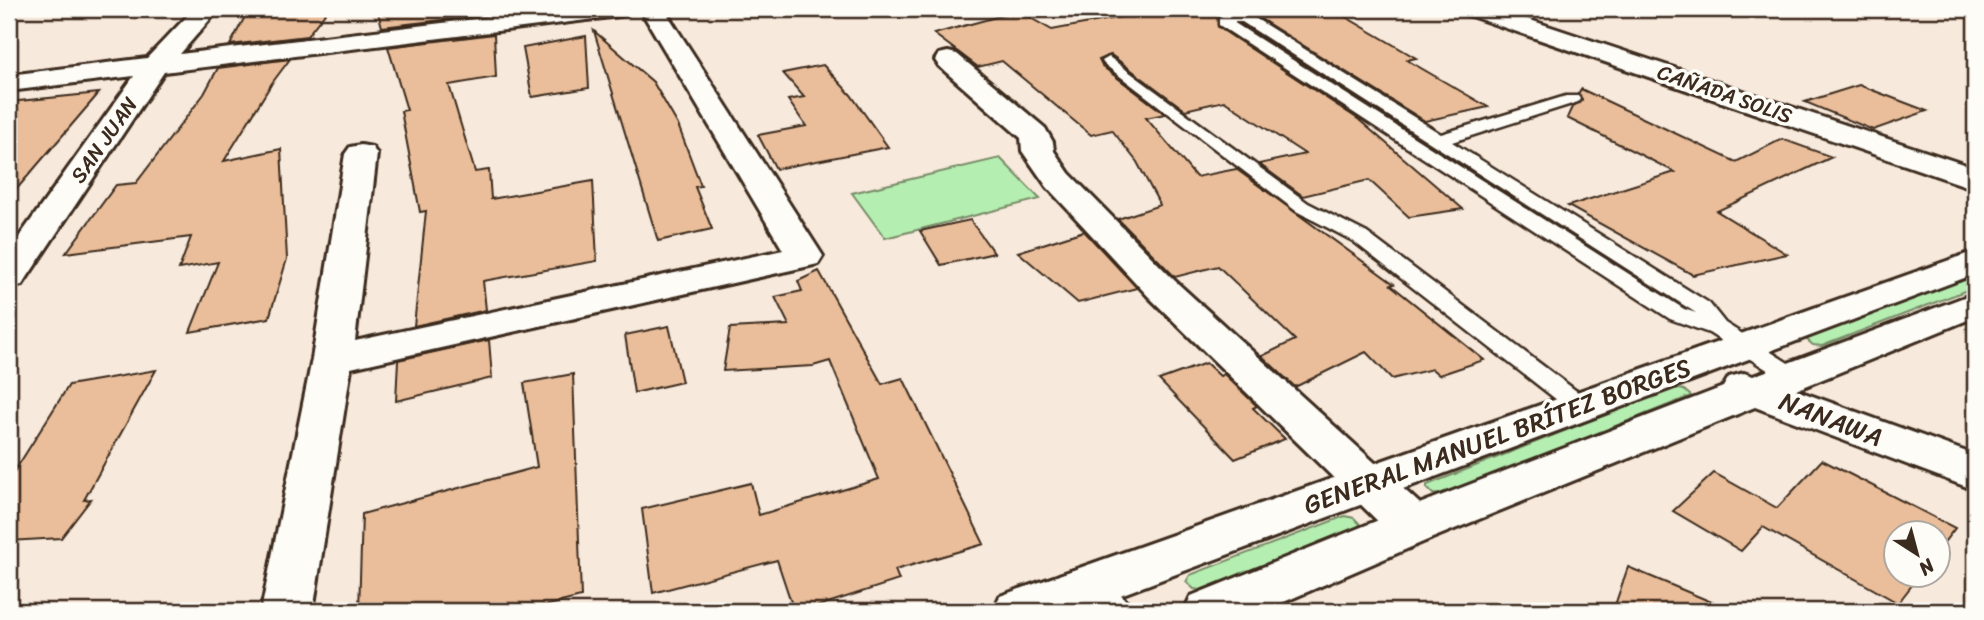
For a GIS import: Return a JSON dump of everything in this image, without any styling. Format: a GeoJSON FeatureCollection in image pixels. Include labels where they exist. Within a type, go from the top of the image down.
{"type":"FeatureCollection","features":[{"type":"Feature","properties":{"kind":"street","name":"SAN JUAN"},"geometry":{"type":"LineString","coordinates":[[9,277],[155,66],[207,9]]}},
{"type":"Feature","properties":{"kind":"street"},"geometry":{"type":"LineString","coordinates":[[9,83],[619,9]]}},
{"type":"Feature","properties":{"kind":"street"},"geometry":{"type":"LineString","coordinates":[[332,359],[805,256],[652,9]]}},
{"type":"Feature","properties":{"kind":"street","name":"CAÑADA SOLIS"},"geometry":{"type":"LineString","coordinates":[[1474,9],[1975,179]]}},
{"type":"Feature","properties":{"kind":"street"},"geometry":{"type":"LineString","coordinates":[[948,60],[1025,124],[1038,142],[1038,152],[1058,180],[1161,288],[1413,526]]}},
{"type":"Feature","properties":{"kind":"street"},"geometry":{"type":"LineString","coordinates":[[287,611],[332,359],[361,154]]}},
{"type":"Feature","properties":{"kind":"street","name":"GENERAL MANUEL BRÍTEZ BORGES"},"geometry":{"type":"LineString","coordinates":[[1019,611],[1091,601],[1367,484],[1686,366],[1730,337],[1975,262]]}},
{"type":"Feature","properties":{"kind":"street","name":"GENERAL MANUEL BRÍTEZ BORGES"},"geometry":{"type":"LineString","coordinates":[[1210,611],[1413,526],[1975,304]]}},
{"type":"Feature","properties":{"kind":"street","name":"NANAWA"},"geometry":{"type":"LineString","coordinates":[[1686,366],[1775,383],[1975,473]]}},
{"type":"Feature","properties":{"kind":"lane"},"geometry":{"type":"LineString","coordinates":[[1730,337],[1676,314],[1224,22],[1226,18],[1245,18],[1702,307],[1775,383]]}},
{"type":"Feature","properties":{"kind":"lane"},"geometry":{"type":"LineString","coordinates":[[1109,61],[1302,206],[1360,237],[1579,405]]}},
{"type":"Feature","properties":{"kind":"lane"},"geometry":{"type":"LineString","coordinates":[[1440,140],[1572,99]]}},
{"type":"Feature","properties":{"kind":"green space"},"geometry":{"type":"Polygon","coordinates":[[[1238,24],[1244,24],[1702,315],[1695,317],[1238,24]]]}},
{"type":"Feature","properties":{"kind":"green space"},"geometry":{"type":"Polygon","coordinates":[[[1000,158],[1040,199],[885,238],[852,193],[1000,158]]]}},
{"type":"Feature","properties":{"kind":"green space"},"geometry":{"type":"Polygon","coordinates":[[[1975,276],[1975,287],[1822,346],[1813,345],[1806,339],[1975,276]]]}},
{"type":"Feature","properties":{"kind":"green space"},"geometry":{"type":"Polygon","coordinates":[[[1674,388],[1684,390],[1691,396],[1442,495],[1433,494],[1427,488],[1427,485],[1674,388]]]}},
{"type":"Feature","properties":{"kind":"green space"},"geometry":{"type":"Polygon","coordinates":[[[1345,516],[1354,518],[1360,524],[1359,527],[1200,590],[1194,589],[1186,582],[1190,575],[1345,516]]]}},
{"type":"Feature","properties":{"kind":"building"},"geometry":{"type":"Polygon","coordinates":[[[249,9],[328,9],[307,36],[230,45],[249,9]]]}},
{"type":"Feature","properties":{"kind":"building"},"geometry":{"type":"Polygon","coordinates":[[[377,9],[492,9],[493,14],[382,27],[377,9]]]}},
{"type":"Feature","properties":{"kind":"building"},"geometry":{"type":"Polygon","coordinates":[[[1165,9],[1332,9],[1416,58],[1407,60],[1488,107],[1425,121],[1251,13],[1226,11],[1218,16],[1218,27],[1358,119],[1463,209],[1409,217],[1369,180],[1303,196],[1259,164],[1305,154],[1224,101],[1185,110],[1111,55],[1099,60],[1102,66],[1165,114],[1146,118],[1196,177],[1236,169],[1394,284],[1391,285],[1484,360],[1439,375],[1432,369],[1392,379],[1366,352],[1295,387],[1262,356],[1295,340],[1218,266],[1175,277],[1118,219],[1160,205],[1137,162],[1112,130],[1091,135],[1002,61],[978,67],[934,34],[1018,11],[1052,30],[1165,9]]]}},
{"type":"Feature","properties":{"kind":"building"},"geometry":{"type":"Polygon","coordinates":[[[594,31],[653,82],[678,125],[701,186],[695,187],[712,229],[658,241],[594,31]]]}},
{"type":"Feature","properties":{"kind":"building"},"geometry":{"type":"Polygon","coordinates":[[[494,34],[496,77],[449,85],[475,172],[489,170],[491,199],[593,181],[597,261],[483,281],[486,310],[414,326],[426,211],[420,212],[401,111],[407,110],[388,47],[494,34]]]}},
{"type":"Feature","properties":{"kind":"building"},"geometry":{"type":"Polygon","coordinates":[[[586,36],[589,88],[532,97],[523,48],[586,36]]]}},
{"type":"Feature","properties":{"kind":"building"},"geometry":{"type":"Polygon","coordinates":[[[290,59],[224,161],[281,149],[287,259],[269,318],[190,332],[218,262],[179,269],[191,237],[66,253],[116,185],[136,183],[204,94],[218,68],[290,59]]]}},
{"type":"Feature","properties":{"kind":"building"},"geometry":{"type":"Polygon","coordinates":[[[823,65],[851,95],[888,147],[776,169],[758,135],[806,126],[788,100],[804,97],[783,73],[823,65]]]}},
{"type":"Feature","properties":{"kind":"building"},"geometry":{"type":"Polygon","coordinates":[[[1859,85],[1927,111],[1873,130],[1805,102],[1859,85]]]}},
{"type":"Feature","properties":{"kind":"building"},"geometry":{"type":"Polygon","coordinates":[[[1581,89],[1736,162],[1782,139],[1832,157],[1717,211],[1787,254],[1693,275],[1568,206],[1675,172],[1567,118],[1572,107],[1582,100],[1578,94],[1581,89]]]}},
{"type":"Feature","properties":{"kind":"building"},"geometry":{"type":"Polygon","coordinates":[[[99,93],[9,198],[9,102],[99,93]]]}},
{"type":"Feature","properties":{"kind":"building"},"geometry":{"type":"Polygon","coordinates":[[[970,220],[994,253],[941,265],[920,231],[970,220]]]}},
{"type":"Feature","properties":{"kind":"building"},"geometry":{"type":"Polygon","coordinates":[[[1084,231],[1137,288],[1078,303],[1018,252],[1084,231]]]}},
{"type":"Feature","properties":{"kind":"building"},"geometry":{"type":"Polygon","coordinates":[[[819,271],[882,384],[903,378],[984,544],[895,570],[899,580],[803,611],[794,611],[777,560],[653,593],[642,509],[751,483],[759,515],[879,479],[830,361],[813,366],[723,371],[730,328],[789,325],[775,297],[802,291],[798,281],[819,271]]]}},
{"type":"Feature","properties":{"kind":"building"},"geometry":{"type":"Polygon","coordinates":[[[669,326],[682,382],[634,393],[625,335],[669,326]]]}},
{"type":"Feature","properties":{"kind":"building"},"geometry":{"type":"Polygon","coordinates":[[[489,340],[492,378],[396,401],[398,360],[489,340]]]}},
{"type":"Feature","properties":{"kind":"building"},"geometry":{"type":"Polygon","coordinates":[[[1206,363],[1220,376],[1224,374],[1257,406],[1253,408],[1285,439],[1235,459],[1159,380],[1206,363]]]}},
{"type":"Feature","properties":{"kind":"building"},"geometry":{"type":"Polygon","coordinates":[[[156,370],[84,500],[91,499],[61,538],[9,541],[9,480],[69,385],[156,370]]]}},
{"type":"Feature","properties":{"kind":"building"},"geometry":{"type":"Polygon","coordinates":[[[573,374],[581,597],[525,611],[359,611],[362,514],[537,467],[524,383],[573,374]]]}},
{"type":"Feature","properties":{"kind":"building"},"geometry":{"type":"Polygon","coordinates":[[[1822,460],[1935,518],[1882,518],[1882,588],[1910,588],[1898,603],[1763,527],[1741,551],[1673,511],[1714,473],[1777,508],[1822,460]]]}},
{"type":"Feature","properties":{"kind":"building"},"geometry":{"type":"Polygon","coordinates":[[[1628,567],[1733,611],[1613,611],[1628,567]]]}}]}
